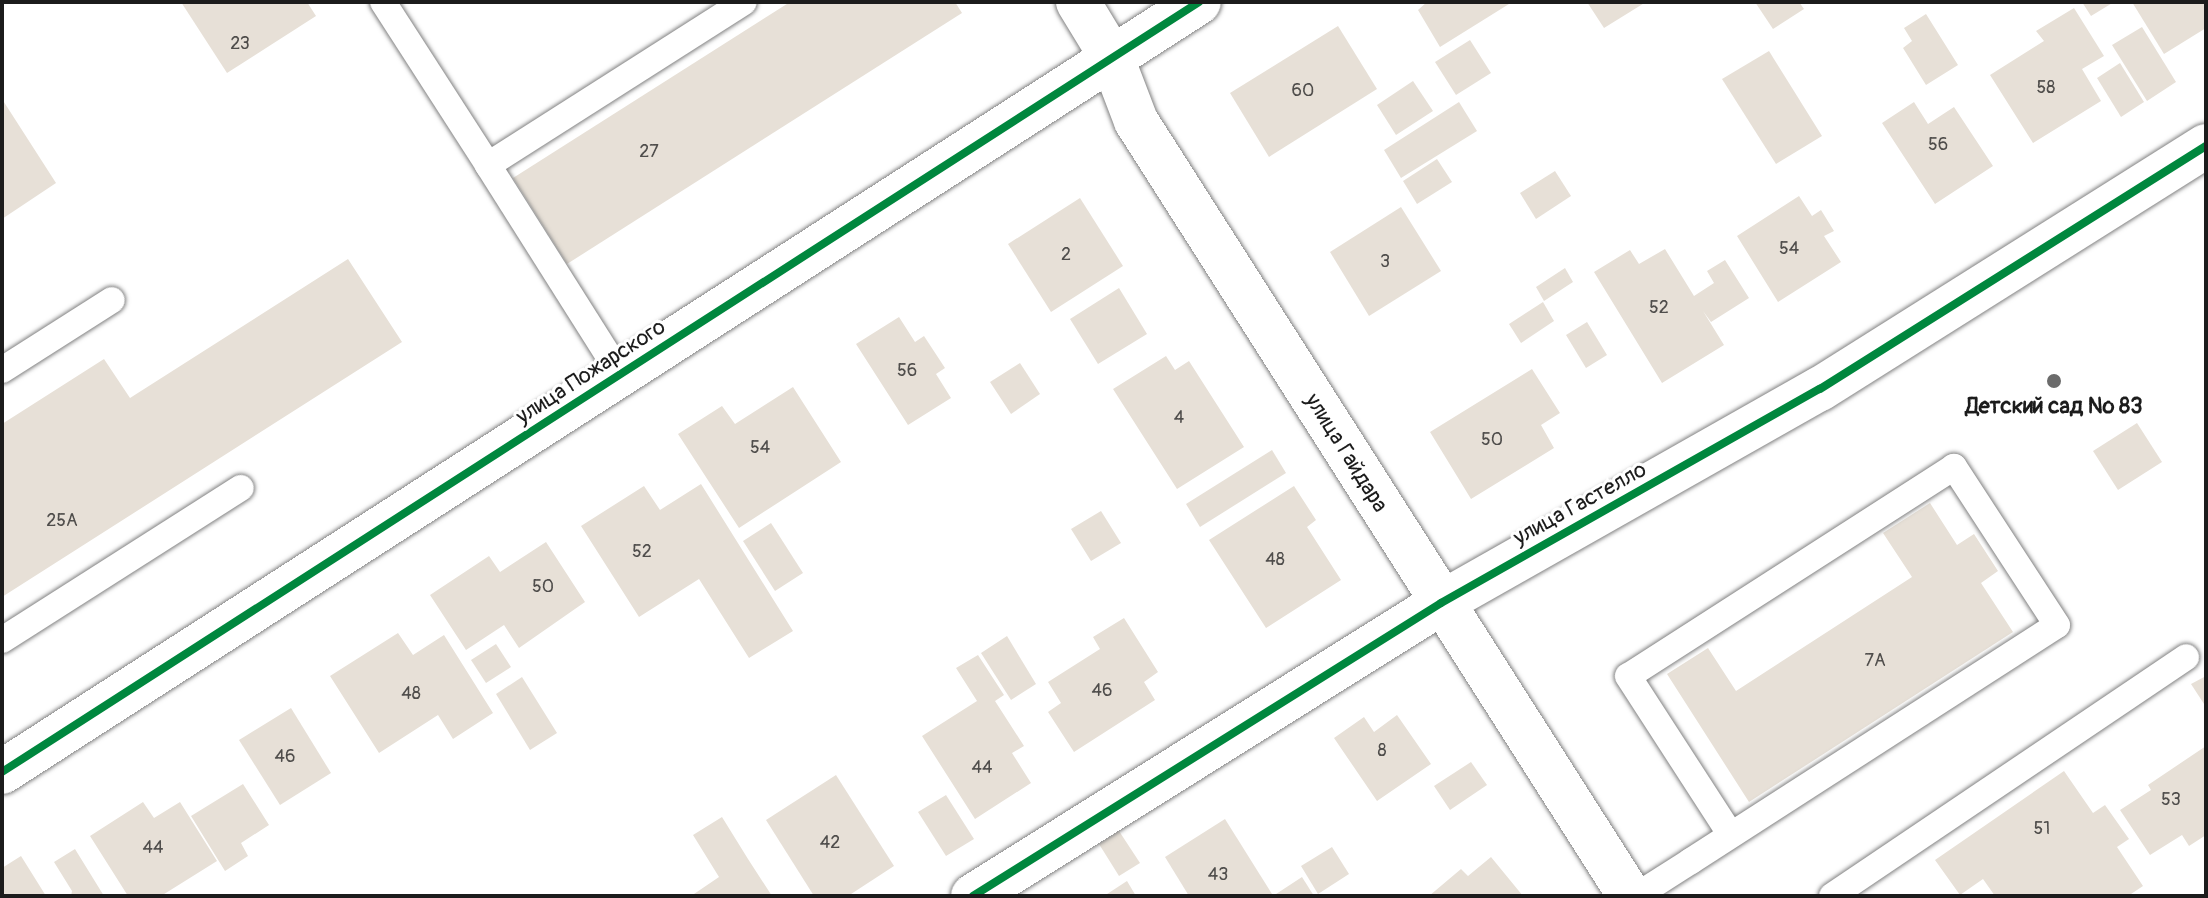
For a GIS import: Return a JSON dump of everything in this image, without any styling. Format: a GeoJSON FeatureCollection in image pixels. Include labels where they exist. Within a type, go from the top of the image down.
{"type":"FeatureCollection","features":[{"type":"Feature","properties":{"kind":"street","name":"улица Гайдара"},"geometry":{"type":"LineString","coordinates":[[1078,2],[1112,58],[1136,121],[1441,603],[1633,896]]}},
{"type":"Feature","properties":{"kind":"street","name":"улица Пожарского"},"geometry":{"type":"LineString","coordinates":[[2,772],[1199,2]]}},
{"type":"Feature","properties":{"kind":"street","name":"улица Гастелло"},"geometry":{"type":"LineString","coordinates":[[973,896],[1441,603],[1820,389],[2206,146]]}},
{"type":"Feature","properties":{"kind":"lane"},"geometry":{"type":"LineString","coordinates":[[383,2],[620,374]]}},
{"type":"Feature","properties":{"kind":"lane"},"geometry":{"type":"LineString","coordinates":[[488,165],[744,2]]}},
{"type":"Feature","properties":{"kind":"lane"},"geometry":{"type":"LineString","coordinates":[[2,370],[112,300]]}},
{"type":"Feature","properties":{"kind":"lane"},"geometry":{"type":"LineString","coordinates":[[1633,896],[1731,835],[2057,625],[1954,467],[1628,676],[1731,835]]}},
{"type":"Feature","properties":{"kind":"lane"},"geometry":{"type":"LineString","coordinates":[[2,640],[241,488]]}},
{"type":"Feature","properties":{"kind":"lane"},"geometry":{"type":"LineString","coordinates":[[1832,896],[2186,657]]}},
{"type":"Feature","properties":{"kind":"building"},"geometry":{"type":"Polygon","coordinates":[[[181,2],[307,2],[316,16],[227,73],[181,2]]]}},
{"type":"Feature","properties":{"kind":"building"},"geometry":{"type":"Polygon","coordinates":[[[790,2],[955,2],[962,13],[567,264],[513,178],[790,2]]]}},
{"type":"Feature","properties":{"kind":"building"},"geometry":{"type":"Polygon","coordinates":[[[1427,2],[1509,4],[1440,47],[1418,10],[1427,2]]]}},
{"type":"Feature","properties":{"kind":"building"},"geometry":{"type":"Polygon","coordinates":[[[1587,2],[1646,2],[1604,28],[1587,2]]]}},
{"type":"Feature","properties":{"kind":"building"},"geometry":{"type":"Polygon","coordinates":[[[1755,2],[1799,2],[1804,9],[1773,29],[1755,2]]]}},
{"type":"Feature","properties":{"kind":"building"},"geometry":{"type":"Polygon","coordinates":[[[2082,2],[2114,2],[2091,16],[2082,2]]]}},
{"type":"Feature","properties":{"kind":"building"},"geometry":{"type":"Polygon","coordinates":[[[2132,2],[2206,2],[2206,28],[2164,54],[2132,2]]]}},
{"type":"Feature","properties":{"kind":"building"},"geometry":{"type":"Polygon","coordinates":[[[2074,8],[2104,56],[2082,69],[2101,101],[2033,143],[1990,75],[2044,41],[2036,31],[2074,8]]]}},
{"type":"Feature","properties":{"kind":"building"},"geometry":{"type":"Polygon","coordinates":[[[1926,14],[1958,65],[1926,85],[1903,48],[1912,41],[1904,28],[1926,14]]]}},
{"type":"Feature","properties":{"kind":"building"},"geometry":{"type":"Polygon","coordinates":[[[1338,26],[1377,89],[1269,157],[1230,93],[1338,26]]]}},
{"type":"Feature","properties":{"kind":"building"},"geometry":{"type":"Polygon","coordinates":[[[2142,27],[2176,82],[2147,101],[2112,45],[2142,27]]]}},
{"type":"Feature","properties":{"kind":"building"},"geometry":{"type":"Polygon","coordinates":[[[1470,40],[1491,73],[1456,95],[1435,62],[1470,40]]]}},
{"type":"Feature","properties":{"kind":"building"},"geometry":{"type":"Polygon","coordinates":[[[1769,51],[1822,136],[1776,164],[1722,79],[1769,51]]]}},
{"type":"Feature","properties":{"kind":"building"},"geometry":{"type":"Polygon","coordinates":[[[2120,63],[2144,102],[2121,117],[2097,78],[2120,63]]]}},
{"type":"Feature","properties":{"kind":"building"},"geometry":{"type":"Polygon","coordinates":[[[1413,81],[1433,111],[1396,135],[1377,105],[1413,81]]]}},
{"type":"Feature","properties":{"kind":"building"},"geometry":{"type":"Polygon","coordinates":[[[2,99],[56,183],[2,219],[2,99]]]}},
{"type":"Feature","properties":{"kind":"building"},"geometry":{"type":"Polygon","coordinates":[[[1459,102],[1477,131],[1401,178],[1384,150],[1459,102]]]}},
{"type":"Feature","properties":{"kind":"building"},"geometry":{"type":"Polygon","coordinates":[[[1914,102],[1928,124],[1954,107],[1993,166],[1935,204],[1882,123],[1914,102]]]}},
{"type":"Feature","properties":{"kind":"building"},"geometry":{"type":"Polygon","coordinates":[[[1437,159],[1452,182],[1417,204],[1403,181],[1437,159]]]}},
{"type":"Feature","properties":{"kind":"building"},"geometry":{"type":"Polygon","coordinates":[[[1555,171],[1571,196],[1536,219],[1520,193],[1555,171]]]}},
{"type":"Feature","properties":{"kind":"building"},"geometry":{"type":"Polygon","coordinates":[[[1799,196],[1812,216],[1821,210],[1834,231],[1824,236],[1841,262],[1778,302],[1737,236],[1799,196]]]}},
{"type":"Feature","properties":{"kind":"building"},"geometry":{"type":"Polygon","coordinates":[[[1080,198],[1123,266],[1051,312],[1008,244],[1080,198]]]}},
{"type":"Feature","properties":{"kind":"building"},"geometry":{"type":"Polygon","coordinates":[[[1401,207],[1441,271],[1369,316],[1330,252],[1401,207]]]}},
{"type":"Feature","properties":{"kind":"building"},"geometry":{"type":"Polygon","coordinates":[[[1665,249],[1694,296],[1714,283],[1707,271],[1725,260],[1749,298],[1711,322],[1703,311],[1724,345],[1662,383],[1594,272],[1630,250],[1639,264],[1665,249]]]}},
{"type":"Feature","properties":{"kind":"building"},"geometry":{"type":"Polygon","coordinates":[[[348,259],[402,342],[2,597],[2,424],[104,359],[130,398],[348,259]]]}},
{"type":"Feature","properties":{"kind":"building"},"geometry":{"type":"Polygon","coordinates":[[[1565,268],[1573,282],[1544,301],[1536,287],[1565,268]]]}},
{"type":"Feature","properties":{"kind":"building"},"geometry":{"type":"Polygon","coordinates":[[[1119,288],[1147,334],[1098,364],[1070,319],[1119,288]]]}},
{"type":"Feature","properties":{"kind":"building"},"geometry":{"type":"Polygon","coordinates":[[[1543,302],[1554,321],[1521,343],[1509,324],[1543,302]]]}},
{"type":"Feature","properties":{"kind":"building"},"geometry":{"type":"Polygon","coordinates":[[[899,317],[915,342],[924,336],[945,368],[936,374],[951,398],[908,425],[856,344],[899,317]]]}},
{"type":"Feature","properties":{"kind":"building"},"geometry":{"type":"Polygon","coordinates":[[[1587,322],[1607,355],[1586,368],[1566,335],[1587,322]]]}},
{"type":"Feature","properties":{"kind":"building"},"geometry":{"type":"Polygon","coordinates":[[[1166,356],[1175,370],[1189,361],[1244,447],[1177,489],[1113,389],[1166,356]]]}},
{"type":"Feature","properties":{"kind":"building"},"geometry":{"type":"Polygon","coordinates":[[[1020,363],[1040,394],[1011,414],[990,382],[1020,363]]]}},
{"type":"Feature","properties":{"kind":"building"},"geometry":{"type":"Polygon","coordinates":[[[1532,369],[1560,413],[1541,425],[1554,448],[1471,499],[1430,432],[1532,369]]]}},
{"type":"Feature","properties":{"kind":"building"},"geometry":{"type":"Polygon","coordinates":[[[793,387],[841,462],[739,528],[678,434],[722,406],[735,424],[793,387]]]}},
{"type":"Feature","properties":{"kind":"building"},"geometry":{"type":"Polygon","coordinates":[[[2137,423],[2162,462],[2118,490],[2093,451],[2137,423]]]}},
{"type":"Feature","properties":{"kind":"building"},"geometry":{"type":"Polygon","coordinates":[[[1272,450],[1286,473],[1200,527],[1186,504],[1272,450]]]}},
{"type":"Feature","properties":{"kind":"building"},"geometry":{"type":"Polygon","coordinates":[[[701,484],[793,631],[749,658],[699,579],[639,617],[581,526],[644,486],[660,510],[701,484]]]}},
{"type":"Feature","properties":{"kind":"building"},"geometry":{"type":"Polygon","coordinates":[[[1294,486],[1316,520],[1307,527],[1341,580],[1266,628],[1209,540],[1294,486]]]}},
{"type":"Feature","properties":{"kind":"building"},"geometry":{"type":"Polygon","coordinates":[[[1930,503],[1957,545],[1974,534],[1998,571],[1981,583],[2013,632],[1749,802],[1667,674],[1708,648],[1736,691],[1912,577],[1883,533],[1930,503]]]}},
{"type":"Feature","properties":{"kind":"building"},"geometry":{"type":"Polygon","coordinates":[[[1101,511],[1121,543],[1091,561],[1071,529],[1101,511]]]}},
{"type":"Feature","properties":{"kind":"building"},"geometry":{"type":"Polygon","coordinates":[[[771,523],[803,573],[775,591],[743,541],[771,523]]]}},
{"type":"Feature","properties":{"kind":"building"},"geometry":{"type":"Polygon","coordinates":[[[546,542],[585,602],[519,648],[504,625],[466,650],[430,595],[489,556],[500,572],[546,542]]]}},
{"type":"Feature","properties":{"kind":"building"},"geometry":{"type":"Polygon","coordinates":[[[1124,618],[1158,672],[1144,682],[1155,700],[1074,752],[1048,712],[1061,703],[1048,682],[1100,649],[1093,637],[1124,618]]]}},
{"type":"Feature","properties":{"kind":"building"},"geometry":{"type":"Polygon","coordinates":[[[398,633],[413,655],[444,635],[493,713],[453,739],[438,715],[379,753],[330,676],[398,633]]]}},
{"type":"Feature","properties":{"kind":"building"},"geometry":{"type":"Polygon","coordinates":[[[1007,636],[1036,684],[1011,700],[981,653],[1007,636]]]}},
{"type":"Feature","properties":{"kind":"building"},"geometry":{"type":"Polygon","coordinates":[[[496,644],[511,667],[486,683],[471,660],[496,644]]]}},
{"type":"Feature","properties":{"kind":"building"},"geometry":{"type":"Polygon","coordinates":[[[978,655],[1004,695],[995,701],[1024,746],[1012,753],[1031,783],[975,819],[922,736],[977,701],[956,668],[978,655]]]}},
{"type":"Feature","properties":{"kind":"building"},"geometry":{"type":"Polygon","coordinates":[[[2206,676],[2206,707],[2191,684],[2206,676]]]}},
{"type":"Feature","properties":{"kind":"building"},"geometry":{"type":"Polygon","coordinates":[[[522,677],[557,733],[530,750],[496,694],[522,677]]]}},
{"type":"Feature","properties":{"kind":"building"},"geometry":{"type":"Polygon","coordinates":[[[291,708],[331,773],[280,805],[239,740],[291,708]]]}},
{"type":"Feature","properties":{"kind":"building"},"geometry":{"type":"Polygon","coordinates":[[[1397,715],[1431,764],[1377,801],[1334,738],[1364,717],[1374,732],[1397,715]]]}},
{"type":"Feature","properties":{"kind":"building"},"geometry":{"type":"Polygon","coordinates":[[[2206,746],[2206,835],[2189,846],[2182,835],[2150,855],[2120,810],[2151,790],[2148,785],[2206,746]]]}},
{"type":"Feature","properties":{"kind":"building"},"geometry":{"type":"Polygon","coordinates":[[[1471,762],[1487,785],[1450,810],[1434,786],[1471,762]]]}},
{"type":"Feature","properties":{"kind":"building"},"geometry":{"type":"Polygon","coordinates":[[[2064,771],[2093,813],[2105,805],[2129,839],[2117,847],[2143,886],[2128,896],[1995,896],[1983,879],[1960,895],[1935,860],[2064,771]]]}},
{"type":"Feature","properties":{"kind":"building"},"geometry":{"type":"Polygon","coordinates":[[[836,775],[894,866],[848,896],[814,896],[766,820],[836,775]]]}},
{"type":"Feature","properties":{"kind":"building"},"geometry":{"type":"Polygon","coordinates":[[[243,784],[269,825],[241,843],[248,856],[225,871],[191,816],[243,784]]]}},
{"type":"Feature","properties":{"kind":"building"},"geometry":{"type":"Polygon","coordinates":[[[946,795],[974,839],[946,856],[918,812],[946,795]]]}},
{"type":"Feature","properties":{"kind":"building"},"geometry":{"type":"Polygon","coordinates":[[[143,802],[154,818],[180,802],[217,861],[161,896],[128,896],[90,836],[143,802]]]}},
{"type":"Feature","properties":{"kind":"building"},"geometry":{"type":"Polygon","coordinates":[[[722,817],[772,896],[691,896],[719,877],[693,835],[722,817]]]}},
{"type":"Feature","properties":{"kind":"building"},"geometry":{"type":"Polygon","coordinates":[[[1225,819],[1272,894],[1189,896],[1165,857],[1225,819]]]}},
{"type":"Feature","properties":{"kind":"building"},"geometry":{"type":"Polygon","coordinates":[[[1119,831],[1140,863],[1119,876],[1099,844],[1119,831]]]}},
{"type":"Feature","properties":{"kind":"building"},"geometry":{"type":"Polygon","coordinates":[[[1332,847],[1349,874],[1318,894],[1301,866],[1332,847]]]}},
{"type":"Feature","properties":{"kind":"building"},"geometry":{"type":"Polygon","coordinates":[[[75,849],[104,896],[71,896],[72,891],[54,862],[75,849]]]}},
{"type":"Feature","properties":{"kind":"building"},"geometry":{"type":"Polygon","coordinates":[[[21,856],[46,896],[2,896],[2,868],[21,856]]]}},
{"type":"Feature","properties":{"kind":"building"},"geometry":{"type":"Polygon","coordinates":[[[1491,857],[1523,896],[1429,896],[1461,869],[1468,876],[1491,857]]]}},
{"type":"Feature","properties":{"kind":"building"},"geometry":{"type":"Polygon","coordinates":[[[1302,877],[1314,896],[1273,896],[1302,877]]]}},
{"type":"Feature","properties":{"kind":"building"},"geometry":{"type":"Polygon","coordinates":[[[1127,881],[1136,896],[1104,896],[1127,881]]]}},
{"type":"Feature","properties":{"kind":"cycle path"},"geometry":{"type":"LineString","coordinates":[[2,772],[1199,2]]}},
{"type":"Feature","properties":{"kind":"cycle path"},"geometry":{"type":"LineString","coordinates":[[973,896],[1441,603],[1820,389],[2206,146]]}},
{"type":"Feature","properties":{"kind":"place","name":"Детский сад № 83"},"geometry":{"type":"Point","coordinates":[2054,381]}}]}
